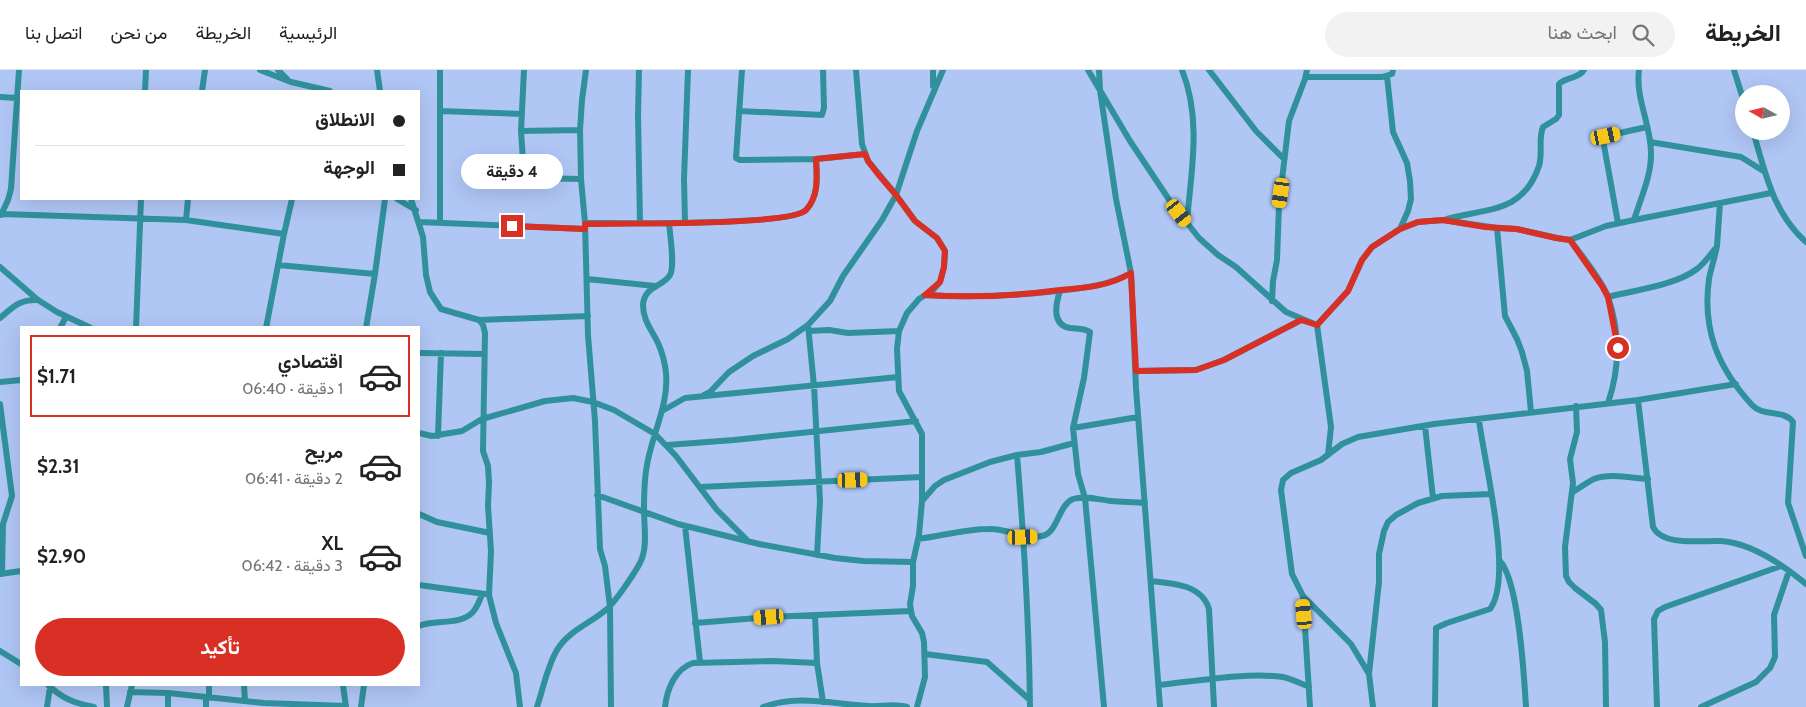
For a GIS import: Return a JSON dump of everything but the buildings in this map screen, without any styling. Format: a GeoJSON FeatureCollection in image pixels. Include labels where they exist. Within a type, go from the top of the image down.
{"type":"FeatureCollection","features":[{"type":"Feature","properties":{"kind":"street"},"geometry":{"type":"LineString","coordinates":[[19,70],[11,189],[1,215],[186,220],[284,234]]}},
{"type":"Feature","properties":{"kind":"street"},"geometry":{"type":"LineString","coordinates":[[145,90],[146,70]]}},
{"type":"Feature","properties":{"kind":"street"},"geometry":{"type":"LineString","coordinates":[[202,90],[205,70]]}},
{"type":"Feature","properties":{"kind":"street"},"geometry":{"type":"LineString","coordinates":[[260,70],[319,90]]}},
{"type":"Feature","properties":{"kind":"street"},"geometry":{"type":"LineString","coordinates":[[278,70],[291,82]]}},
{"type":"Feature","properties":{"kind":"street"},"geometry":{"type":"LineString","coordinates":[[440,70],[440,223]]}},
{"type":"Feature","properties":{"kind":"street"},"geometry":{"type":"LineString","coordinates":[[524,70],[521,131],[522,169],[526,178],[580,179]]}},
{"type":"Feature","properties":{"kind":"street"},"geometry":{"type":"LineString","coordinates":[[586,70],[580,130],[580,179],[585,226],[600,549],[605,566],[610,607],[611,707]]}},
{"type":"Feature","properties":{"kind":"street"},"geometry":{"type":"LineString","coordinates":[[640,70],[638,115],[640,223]]}},
{"type":"Feature","properties":{"kind":"street"},"geometry":{"type":"LineString","coordinates":[[685,222],[684,179],[688,70]]}},
{"type":"Feature","properties":{"kind":"street"},"geometry":{"type":"LineString","coordinates":[[742,70],[736,158],[740,160],[816,159],[865,154]]}},
{"type":"Feature","properties":{"kind":"street"},"geometry":{"type":"LineString","coordinates":[[739,112],[822,115],[824,114],[823,70]]}},
{"type":"Feature","properties":{"kind":"street"},"geometry":{"type":"LineString","coordinates":[[856,70],[862,144],[868,161],[915,221],[937,238],[945,251],[944,267],[940,282],[908,313],[899,330],[897,349],[899,391],[922,434],[922,501],[918,540],[913,562],[913,586],[910,604],[910,611],[922,633],[925,654],[925,677],[917,707]]}},
{"type":"Feature","properties":{"kind":"street"},"geometry":{"type":"LineString","coordinates":[[931,95],[934,78],[933,70]]}},
{"type":"Feature","properties":{"kind":"street"},"geometry":{"type":"LineString","coordinates":[[704,395],[710,392],[729,372],[753,356],[809,328],[830,301],[843,276],[882,220],[896,195],[917,131],[943,70]]}},
{"type":"Feature","properties":{"kind":"street"},"geometry":{"type":"LineString","coordinates":[[1088,70],[1130,141],[1172,204],[1199,238],[1236,267],[1286,312],[1301,320],[1317,325]]}},
{"type":"Feature","properties":{"kind":"street"},"geometry":{"type":"LineString","coordinates":[[1099,70],[1100,90],[1121,224],[1131,273],[1138,417],[1160,707]]}},
{"type":"Feature","properties":{"kind":"street"},"geometry":{"type":"LineString","coordinates":[[1182,70],[1190,101],[1194,129],[1193,174],[1187,222]]}},
{"type":"Feature","properties":{"kind":"street"},"geometry":{"type":"LineString","coordinates":[[1209,70],[1256,131],[1283,158]]}},
{"type":"Feature","properties":{"kind":"street"},"geometry":{"type":"LineString","coordinates":[[1272,301],[1277,260],[1277,233],[1283,158],[1289,121],[1306,73],[1387,76],[1392,74],[1393,70]]}},
{"type":"Feature","properties":{"kind":"street"},"geometry":{"type":"LineString","coordinates":[[1317,325],[1348,291],[1362,260],[1372,247],[1400,229],[1418,222],[1443,220],[1494,209],[1515,201],[1526,192],[1540,164],[1543,127],[1556,119],[1558,115],[1559,84],[1562,81],[1576,77],[1584,70]]}},
{"type":"Feature","properties":{"kind":"street"},"geometry":{"type":"LineString","coordinates":[[1634,220],[1652,156],[1638,86],[1639,70]]}},
{"type":"Feature","properties":{"kind":"street"},"geometry":{"type":"LineString","coordinates":[[1734,70],[1739,85]]}},
{"type":"Feature","properties":{"kind":"street"},"geometry":{"type":"LineString","coordinates":[[377,71],[380,90]]}},
{"type":"Feature","properties":{"kind":"street"},"geometry":{"type":"LineString","coordinates":[[1387,76],[1393,132],[1407,163],[1410,181],[1411,199],[1400,229]]}},
{"type":"Feature","properties":{"kind":"street"},"geometry":{"type":"LineString","coordinates":[[0,97],[17,98]]}},
{"type":"Feature","properties":{"kind":"street"},"geometry":{"type":"LineString","coordinates":[[440,111],[522,114]]}},
{"type":"Feature","properties":{"kind":"street"},"geometry":{"type":"LineString","coordinates":[[1618,223],[1603,140],[1606,136],[1647,127]]}},
{"type":"Feature","properties":{"kind":"street"},"geometry":{"type":"LineString","coordinates":[[521,131],[580,130]]}},
{"type":"Feature","properties":{"kind":"street"},"geometry":{"type":"LineString","coordinates":[[1756,140],[1771,194],[1780,211],[1806,242]]}},
{"type":"Feature","properties":{"kind":"street"},"geometry":{"type":"LineString","coordinates":[[1650,142],[1741,157],[1765,172]]}},
{"type":"Feature","properties":{"kind":"street"},"geometry":{"type":"LineString","coordinates":[[419,222],[585,226],[669,222],[727,222],[784,218],[806,211],[814,198],[817,186],[816,159]]}},
{"type":"Feature","properties":{"kind":"street"},"geometry":{"type":"LineString","coordinates":[[1443,220],[1517,229],[1570,240],[1618,223],[1771,194]]}},
{"type":"Feature","properties":{"kind":"street"},"geometry":{"type":"LineString","coordinates":[[136,326],[141,200]]}},
{"type":"Feature","properties":{"kind":"street"},"geometry":{"type":"LineString","coordinates":[[186,220],[188,200]]}},
{"type":"Feature","properties":{"kind":"street"},"geometry":{"type":"LineString","coordinates":[[266,326],[292,200]]}},
{"type":"Feature","properties":{"kind":"street"},"geometry":{"type":"LineString","coordinates":[[366,326],[376,274],[385,200]]}},
{"type":"Feature","properties":{"kind":"street"},"geometry":{"type":"LineString","coordinates":[[399,200],[416,210]]}},
{"type":"Feature","properties":{"kind":"street"},"geometry":{"type":"LineString","coordinates":[[411,200],[424,237],[426,275],[430,292],[441,309],[479,320],[588,316]]}},
{"type":"Feature","properties":{"kind":"street"},"geometry":{"type":"LineString","coordinates":[[1720,204],[1717,246],[1709,278],[1707,305],[1712,343],[1724,368],[1756,409],[1787,416],[1793,422],[1788,503],[1806,556]]}},
{"type":"Feature","properties":{"kind":"street"},"geometry":{"type":"LineString","coordinates":[[537,707],[557,649],[568,637],[610,607],[640,562],[646,535],[644,512],[646,466],[662,411],[666,380],[664,362],[658,343],[646,322],[643,303],[646,295],[654,286],[666,280],[670,274],[672,267],[669,222]]}},
{"type":"Feature","properties":{"kind":"street"},"geometry":{"type":"LineString","coordinates":[[1497,228],[1505,316],[1522,352],[1527,371],[1531,412]]}},
{"type":"Feature","properties":{"kind":"street"},"geometry":{"type":"LineString","coordinates":[[1570,240],[1608,297],[1618,348],[1616,377],[1608,403]]}},
{"type":"Feature","properties":{"kind":"street"},"geometry":{"type":"LineString","coordinates":[[1608,297],[1678,279],[1695,271],[1717,246]]}},
{"type":"Feature","properties":{"kind":"street"},"geometry":{"type":"LineString","coordinates":[[278,264],[376,274]]}},
{"type":"Feature","properties":{"kind":"street"},"geometry":{"type":"LineString","coordinates":[[0,267],[38,300],[66,317],[86,326]]}},
{"type":"Feature","properties":{"kind":"street"},"geometry":{"type":"LineString","coordinates":[[925,295],[991,297],[1060,290],[1103,285],[1118,281],[1131,273]]}},
{"type":"Feature","properties":{"kind":"street"},"geometry":{"type":"LineString","coordinates":[[587,279],[654,286]]}},
{"type":"Feature","properties":{"kind":"street"},"geometry":{"type":"LineString","coordinates":[[1060,290],[1055,308],[1058,320],[1067,328],[1090,332],[1084,378],[1073,428],[1078,474],[1085,498],[1104,707]]}},
{"type":"Feature","properties":{"kind":"street"},"geometry":{"type":"LineString","coordinates":[[0,318],[22,300],[38,300]]}},
{"type":"Feature","properties":{"kind":"street"},"geometry":{"type":"LineString","coordinates":[[61,326],[66,317]]}},
{"type":"Feature","properties":{"kind":"street"},"geometry":{"type":"LineString","coordinates":[[479,320],[485,333],[482,419],[483,451],[488,466],[491,551],[486,594],[516,673],[520,707]]}},
{"type":"Feature","properties":{"kind":"street"},"geometry":{"type":"LineString","coordinates":[[1136,371],[1196,370],[1224,360],[1301,320]]}},
{"type":"Feature","properties":{"kind":"street"},"geometry":{"type":"LineString","coordinates":[[1317,325],[1331,427],[1328,456]]}},
{"type":"Feature","properties":{"kind":"street"},"geometry":{"type":"LineString","coordinates":[[809,328],[848,333],[899,330]]}},
{"type":"Feature","properties":{"kind":"street"},"geometry":{"type":"LineString","coordinates":[[809,328],[820,501],[817,555]]}},
{"type":"Feature","properties":{"kind":"street"},"geometry":{"type":"LineString","coordinates":[[420,353],[484,354]]}},
{"type":"Feature","properties":{"kind":"street"},"geometry":{"type":"LineString","coordinates":[[438,436],[441,353]]}},
{"type":"Feature","properties":{"kind":"street"},"geometry":{"type":"LineString","coordinates":[[662,411],[685,398],[704,395],[898,377]]}},
{"type":"Feature","properties":{"kind":"street"},"geometry":{"type":"LineString","coordinates":[[0,382],[20,380]]}},
{"type":"Feature","properties":{"kind":"street"},"geometry":{"type":"LineString","coordinates":[[1310,707],[1302,596],[1292,574],[1281,490],[1284,480],[1291,473],[1328,456],[1342,444],[1358,437],[1576,406],[1638,400],[1736,384]]}},
{"type":"Feature","properties":{"kind":"street"},"geometry":{"type":"LineString","coordinates":[[420,433],[438,436],[462,431],[482,419],[545,401],[573,398],[593,402],[614,410],[655,434],[667,445],[717,510],[749,542]]}},
{"type":"Feature","properties":{"kind":"street"},"geometry":{"type":"LineString","coordinates":[[1638,400],[1653,527],[1659,536],[1676,540],[1723,541],[1743,546],[1781,566],[1806,584]]}},
{"type":"Feature","properties":{"kind":"street"},"geometry":{"type":"LineString","coordinates":[[0,404],[12,496],[3,524],[1,574],[20,571]]}},
{"type":"Feature","properties":{"kind":"street"},"geometry":{"type":"LineString","coordinates":[[1576,406],[1577,432],[1570,459],[1573,474],[1573,492],[1565,547],[1566,576],[1575,588],[1601,610],[1605,642],[1606,707]]}},
{"type":"Feature","properties":{"kind":"street"},"geometry":{"type":"LineString","coordinates":[[1073,428],[1138,417]]}},
{"type":"Feature","properties":{"kind":"street"},"geometry":{"type":"LineString","coordinates":[[1435,707],[1436,628],[1447,622],[1490,609],[1497,593],[1500,561],[1479,420]]}},
{"type":"Feature","properties":{"kind":"street"},"geometry":{"type":"LineString","coordinates":[[667,445],[916,421]]}},
{"type":"Feature","properties":{"kind":"street"},"geometry":{"type":"LineString","coordinates":[[1425,426],[1433,498]]}},
{"type":"Feature","properties":{"kind":"street"},"geometry":{"type":"LineString","coordinates":[[922,501],[935,486],[944,480],[1002,458],[1041,452],[1074,443]]}},
{"type":"Feature","properties":{"kind":"street"},"geometry":{"type":"LineString","coordinates":[[1017,455],[1030,652],[1030,707]]}},
{"type":"Feature","properties":{"kind":"street"},"geometry":{"type":"LineString","coordinates":[[1573,492],[1594,479],[1612,476],[1648,479]]}},
{"type":"Feature","properties":{"kind":"street"},"geometry":{"type":"LineString","coordinates":[[700,487],[922,477]]}},
{"type":"Feature","properties":{"kind":"street"},"geometry":{"type":"LineString","coordinates":[[1373,707],[1369,674],[1379,582],[1379,554],[1388,522],[1396,515],[1418,503],[1433,498],[1491,494]]}},
{"type":"Feature","properties":{"kind":"street"},"geometry":{"type":"LineString","coordinates":[[597,495],[686,526],[749,542],[817,555],[863,561],[913,562]]}},
{"type":"Feature","properties":{"kind":"street"},"geometry":{"type":"LineString","coordinates":[[918,540],[990,528],[1023,537],[1042,536],[1047,534],[1065,505],[1074,499],[1145,502]]}},
{"type":"Feature","properties":{"kind":"street"},"geometry":{"type":"LineString","coordinates":[[420,514],[437,522],[490,533]]}},
{"type":"Feature","properties":{"kind":"street"},"geometry":{"type":"LineString","coordinates":[[686,526],[700,662]]}},
{"type":"Feature","properties":{"kind":"street"},"geometry":{"type":"LineString","coordinates":[[1500,561],[1505,566],[1509,575],[1522,649],[1526,707]]}},
{"type":"Feature","properties":{"kind":"street"},"geometry":{"type":"LineString","coordinates":[[1657,707],[1654,619],[1658,611],[1680,601],[1781,566]]}},
{"type":"Feature","properties":{"kind":"street"},"geometry":{"type":"LineString","coordinates":[[1701,707],[1756,682],[1770,668],[1775,657],[1774,615],[1789,572]]}},
{"type":"Feature","properties":{"kind":"street"},"geometry":{"type":"LineString","coordinates":[[1152,582],[1180,585],[1196,591],[1206,600],[1209,608],[1214,707]]}},
{"type":"Feature","properties":{"kind":"street"},"geometry":{"type":"LineString","coordinates":[[420,585],[486,594]]}},
{"type":"Feature","properties":{"kind":"street"},"geometry":{"type":"LineString","coordinates":[[420,626],[428,622],[466,618],[474,611],[486,594]]}},
{"type":"Feature","properties":{"kind":"street"},"geometry":{"type":"LineString","coordinates":[[1302,596],[1351,644],[1369,674]]}},
{"type":"Feature","properties":{"kind":"street"},"geometry":{"type":"LineString","coordinates":[[695,623],[910,611]]}},
{"type":"Feature","properties":{"kind":"street"},"geometry":{"type":"LineString","coordinates":[[815,616],[817,663],[823,702]]}},
{"type":"Feature","properties":{"kind":"street"},"geometry":{"type":"LineString","coordinates":[[0,651],[20,663]]}},
{"type":"Feature","properties":{"kind":"street"},"geometry":{"type":"LineString","coordinates":[[925,654],[987,662],[1030,700]]}},
{"type":"Feature","properties":{"kind":"street"},"geometry":{"type":"LineString","coordinates":[[665,707],[668,691],[684,666],[700,662],[773,660],[817,663]]}},
{"type":"Feature","properties":{"kind":"street"},"geometry":{"type":"LineString","coordinates":[[1159,685],[1263,676],[1284,677],[1309,687]]}},
{"type":"Feature","properties":{"kind":"street"},"geometry":{"type":"LineString","coordinates":[[47,707],[49,686]]}},
{"type":"Feature","properties":{"kind":"street"},"geometry":{"type":"LineString","coordinates":[[49,686],[74,704],[94,707]]}},
{"type":"Feature","properties":{"kind":"street"},"geometry":{"type":"LineString","coordinates":[[106,686],[107,707]]}},
{"type":"Feature","properties":{"kind":"street"},"geometry":{"type":"LineString","coordinates":[[206,707],[209,686]]}},
{"type":"Feature","properties":{"kind":"street"},"geometry":{"type":"LineString","coordinates":[[244,686],[245,701]]}},
{"type":"Feature","properties":{"kind":"street"},"geometry":{"type":"LineString","coordinates":[[127,707],[131,688],[245,701],[346,706],[343,686]]}},
{"type":"Feature","properties":{"kind":"street"},"geometry":{"type":"LineString","coordinates":[[362,707],[364,686]]}},
{"type":"Feature","properties":{"kind":"street"},"geometry":{"type":"LineString","coordinates":[[168,693],[168,707]]}},
{"type":"Feature","properties":{"kind":"street"},"geometry":{"type":"LineString","coordinates":[[762,707],[780,701],[823,702],[855,706],[888,704],[907,707]]}},
{"type":"Feature","properties":{"kind":"route"},"geometry":{"type":"LineString","coordinates":[[512,226],[585,229],[585,224],[727,222],[784,218],[806,211],[814,198],[817,186],[816,159],[865,154],[868,161],[915,221],[937,238],[945,251],[944,267],[940,282],[925,295],[961,298],[1016,296],[1103,285],[1118,281],[1131,273],[1136,371],[1196,370],[1224,360],[1301,320],[1317,325],[1348,291],[1362,260],[1372,247],[1400,229],[1418,222],[1443,220],[1485,227],[1517,229],[1570,240],[1608,297],[1618,348]]}}]}
